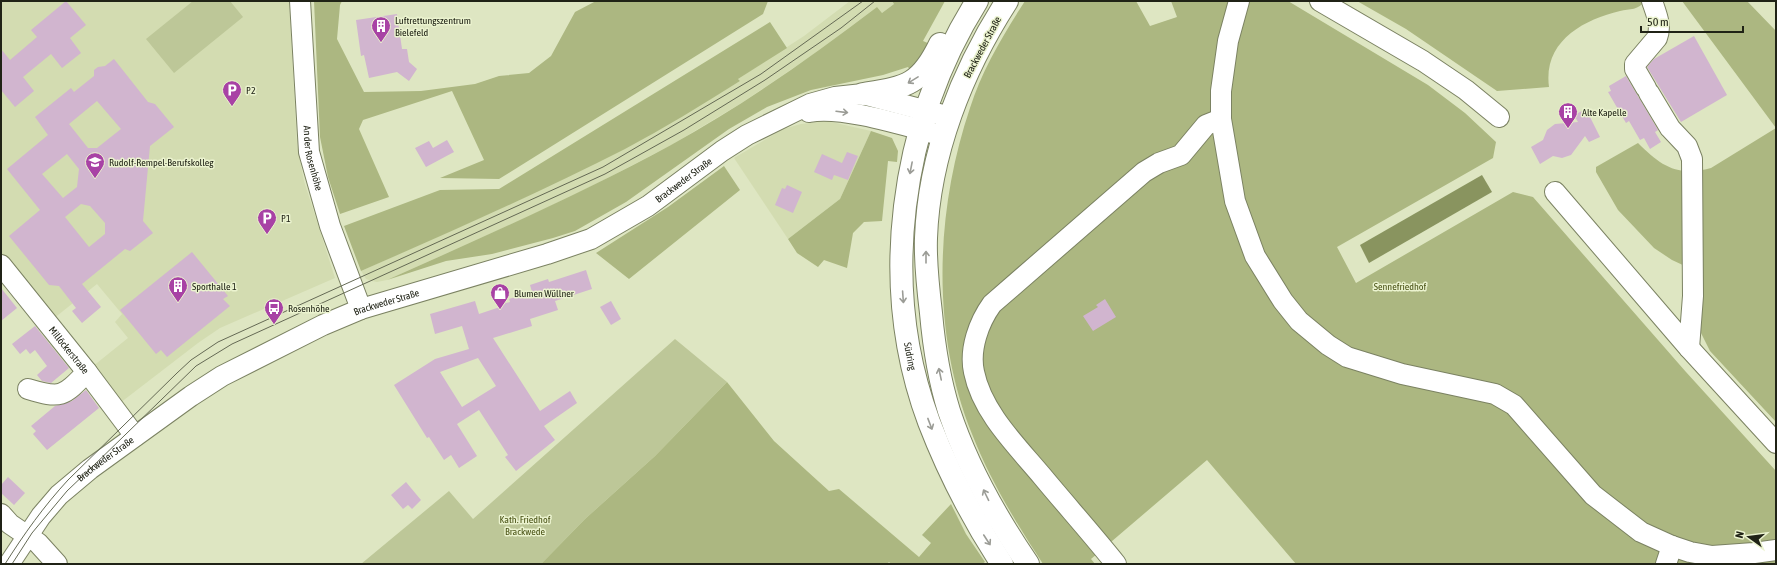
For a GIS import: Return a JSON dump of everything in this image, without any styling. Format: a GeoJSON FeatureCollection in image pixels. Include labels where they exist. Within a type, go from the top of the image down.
{"type":"FeatureCollection","features":[{"type":"Feature","properties":{"kind":"main road"},"geometry":{"type":"LineString","coordinates":[[863,94],[894,89],[917,79],[931,62],[963,1]]}},
{"type":"Feature","properties":{"kind":"main road"},"geometry":{"type":"LineString","coordinates":[[923,120],[953,44],[977,1]]}},
{"type":"Feature","properties":{"kind":"main road","name":"Brackweder Straße"},"geometry":{"type":"LineString","coordinates":[[947,126],[961,87],[978,52],[1008,1]]}},
{"type":"Feature","properties":{"kind":"main road","name":"Südring"},"geometry":{"type":"LineString","coordinates":[[923,120],[911,168],[905,206],[903,240],[903,299],[912,360],[929,421],[951,475],[974,520],[1002,564]]}},
{"type":"Feature","properties":{"kind":"main road"},"geometry":{"type":"LineString","coordinates":[[947,126],[932,183],[926,238],[926,266],[936,355],[942,385],[959,437],[987,498],[1028,564]]}},
{"type":"Feature","properties":{"kind":"street","name":"An der Rosenhöhe"},"geometry":{"type":"LineString","coordinates":[[300,1],[309,152],[330,226],[361,309]]}},
{"type":"Feature","properties":{"kind":"street"},"geometry":{"type":"LineString","coordinates":[[1239,1],[1228,41],[1221,92],[1221,120],[1235,201],[1256,256],[1283,301],[1299,321],[1328,345],[1347,357],[1402,374],[1495,394],[1514,404],[1593,495],[1669,555],[1690,552],[1712,556],[1776,550]]}},
{"type":"Feature","properties":{"kind":"street"},"geometry":{"type":"LineString","coordinates":[[1320,1],[1423,61],[1466,90],[1499,117]]}},
{"type":"Feature","properties":{"kind":"street"},"geometry":{"type":"LineString","coordinates":[[1652,1],[1660,28],[1659,34],[1635,64],[1635,69],[1670,128],[1687,146],[1692,159],[1693,296],[1689,348]]}},
{"type":"Feature","properties":{"kind":"street","name":"Brackweder Straße"},"geometry":{"type":"LineString","coordinates":[[9,564],[27,536],[59,496],[77,479],[135,436],[222,376],[323,325],[361,309],[547,254],[591,239],[648,206],[722,151],[776,120],[810,104],[835,97],[863,94],[923,120]]}},
{"type":"Feature","properties":{"kind":"street","name":"Brackweder Straße"},"geometry":{"type":"LineString","coordinates":[[776,120],[812,111],[828,110],[923,120],[947,126]]}},
{"type":"Feature","properties":{"kind":"street"},"geometry":{"type":"LineString","coordinates":[[1116,564],[1010,438],[989,409],[977,383],[974,371],[975,343],[985,314],[992,304],[1144,172],[1159,163],[1181,155],[1206,125],[1221,120]]}},
{"type":"Feature","properties":{"kind":"street"},"geometry":{"type":"LineString","coordinates":[[1555,192],[1689,348],[1776,443]]}},
{"type":"Feature","properties":{"kind":"street","name":"Millöckerstraße"},"geometry":{"type":"LineString","coordinates":[[1,265],[87,372],[135,436]]}},
{"type":"Feature","properties":{"kind":"street"},"geometry":{"type":"LineString","coordinates":[[28,389],[56,396],[65,393],[87,372]]}},
{"type":"Feature","properties":{"kind":"street"},"geometry":{"type":"LineString","coordinates":[[1,514],[10,524],[46,551],[57,564]]}},
{"type":"Feature","properties":{"kind":"shaded area"},"geometry":{"type":"Polygon","coordinates":[[[1,1],[289,1],[297,145],[304,181],[335,278],[220,328],[120,403],[92,367],[128,338],[115,322],[122,314],[97,284],[53,319],[1,254],[1,1]]]}},
{"type":"Feature","properties":{"kind":"shaded area"},"geometry":{"type":"Polygon","coordinates":[[[850,1],[892,1],[894,4],[882,13],[877,7],[811,56],[743,102],[673,144],[600,182],[532,215],[387,280],[377,282],[366,279],[361,271],[517,201],[626,148],[740,81],[738,79],[804,36],[850,1]]]}},
{"type":"Feature","properties":{"kind":"shaded area"},"geometry":{"type":"Polygon","coordinates":[[[827,121],[871,131],[840,199],[788,239],[734,158],[783,129],[801,124],[827,121]]]}},
{"type":"Feature","properties":{"kind":"shaded area"},"geometry":{"type":"Polygon","coordinates":[[[1482,175],[1492,192],[1369,263],[1360,245],[1482,175]]]}},
{"type":"Feature","properties":{"kind":"green space"},"geometry":{"type":"Polygon","coordinates":[[[193,1],[230,1],[243,17],[174,73],[146,39],[193,1]]]}},
{"type":"Feature","properties":{"kind":"green space"},"geometry":{"type":"Polygon","coordinates":[[[314,1],[342,1],[340,5],[337,39],[364,92],[421,91],[475,84],[499,76],[529,73],[551,56],[575,12],[596,1],[768,1],[763,14],[499,179],[440,178],[484,160],[452,91],[363,120],[359,129],[389,197],[340,214],[328,177],[320,137],[314,1]]]}},
{"type":"Feature","properties":{"kind":"green space"},"geometry":{"type":"Polygon","coordinates":[[[892,1],[945,1],[923,41],[930,44],[922,60],[910,70],[908,67],[883,75],[811,90],[767,107],[729,129],[626,202],[575,231],[492,254],[446,261],[387,280],[495,232],[601,181],[671,145],[725,114],[777,80],[877,7],[882,13],[894,4],[892,1]]]}},
{"type":"Feature","properties":{"kind":"green space","name":"Sennefriedhof"},"geometry":{"type":"Polygon","coordinates":[[[1025,1],[1136,1],[1150,26],[1177,17],[1171,1],[1288,1],[1428,85],[1465,113],[1496,142],[1493,158],[1337,247],[1356,283],[1513,192],[1533,197],[1686,372],[1776,471],[1776,564],[1296,564],[1207,460],[1091,559],[1095,564],[1043,564],[1004,501],[972,434],[959,395],[949,355],[944,313],[942,272],[944,230],[950,188],[958,148],[970,108],[994,53],[1025,1]]]}},
{"type":"Feature","properties":{"kind":"green space"},"geometry":{"type":"Polygon","coordinates":[[[1357,1],[1644,1],[1637,8],[1620,11],[1592,20],[1579,27],[1568,36],[1552,57],[1549,71],[1549,87],[1497,91],[1406,29],[1357,1]]]}},
{"type":"Feature","properties":{"kind":"green space"},"geometry":{"type":"Polygon","coordinates":[[[1682,1],[1747,1],[1776,31],[1776,128],[1682,1]]]}},
{"type":"Feature","properties":{"kind":"green space"},"geometry":{"type":"Polygon","coordinates":[[[770,22],[787,48],[738,79],[740,81],[697,108],[640,141],[593,165],[494,212],[361,271],[344,226],[440,190],[499,189],[770,22]]]}},
{"type":"Feature","properties":{"kind":"green space"},"geometry":{"type":"Polygon","coordinates":[[[1776,128],[1776,422],[1710,351],[1700,331],[1700,273],[1672,260],[1654,248],[1618,210],[1596,172],[1596,167],[1638,143],[1654,158],[1670,168],[1688,171],[1711,168],[1776,128]]]}},
{"type":"Feature","properties":{"kind":"green space"},"geometry":{"type":"Polygon","coordinates":[[[871,131],[892,138],[898,151],[897,162],[888,161],[882,221],[864,222],[853,233],[847,268],[824,260],[818,267],[797,253],[788,239],[840,199],[871,131]]]}},
{"type":"Feature","properties":{"kind":"green space"},"geometry":{"type":"Polygon","coordinates":[[[724,166],[740,190],[629,279],[596,253],[668,207],[724,166]]]}},
{"type":"Feature","properties":{"kind":"green space","name":"Kath. Friedhof Brackwede"},"geometry":{"type":"Polygon","coordinates":[[[675,339],[727,382],[655,456],[585,519],[541,564],[361,564],[449,491],[473,519],[675,339]]]}},
{"type":"Feature","properties":{"kind":"green space"},"geometry":{"type":"Polygon","coordinates":[[[727,382],[774,441],[829,491],[839,489],[919,557],[931,543],[922,535],[951,504],[966,534],[985,562],[982,564],[891,564],[889,562],[887,564],[541,564],[585,519],[655,456],[727,382]]]}},
{"type":"Feature","properties":{"kind":"building"},"geometry":{"type":"Polygon","coordinates":[[[66,1],[86,25],[70,38],[81,53],[62,68],[51,54],[23,77],[34,91],[15,107],[1,90],[1,49],[10,60],[37,37],[31,30],[66,1]]]}},
{"type":"Feature","properties":{"kind":"building","name":"Luftrettungszentrum Bielefeld"},"geometry":{"type":"Polygon","coordinates":[[[397,14],[402,49],[407,49],[409,62],[417,69],[409,81],[397,72],[369,78],[364,55],[361,56],[356,20],[397,14]]]}},
{"type":"Feature","properties":{"kind":"building"},"geometry":{"type":"Polygon","coordinates":[[[1694,36],[1727,95],[1681,122],[1647,67],[1654,59],[1694,36]]]}},
{"type":"Feature","properties":{"kind":"building"},"geometry":{"type":"Polygon","coordinates":[[[114,59],[148,102],[155,104],[174,127],[150,146],[143,221],[153,233],[130,251],[125,249],[82,284],[101,307],[82,323],[72,311],[76,308],[59,286],[49,285],[9,236],[40,210],[7,169],[48,135],[35,117],[71,88],[74,92],[94,76],[94,70],[98,67],[105,66],[114,59]],[[97,101],[69,124],[88,148],[97,148],[121,129],[97,101]],[[67,154],[42,174],[63,198],[77,187],[79,169],[67,154]],[[81,204],[65,217],[89,247],[105,234],[105,223],[90,206],[81,204]]]}},
{"type":"Feature","properties":{"kind":"building"},"geometry":{"type":"Polygon","coordinates":[[[1626,76],[1658,130],[1655,132],[1661,142],[1650,149],[1644,138],[1640,140],[1629,121],[1626,123],[1608,92],[1611,91],[1609,86],[1626,76]]]}},
{"type":"Feature","properties":{"kind":"building","name":"Alte Kapelle"},"geometry":{"type":"Polygon","coordinates":[[[1586,109],[1600,137],[1589,142],[1585,136],[1571,155],[1562,158],[1553,156],[1540,164],[1531,147],[1543,140],[1547,130],[1555,124],[1578,122],[1574,115],[1586,109]]]}},
{"type":"Feature","properties":{"kind":"building"},"geometry":{"type":"Polygon","coordinates":[[[447,140],[454,152],[426,167],[415,148],[429,141],[433,148],[447,140]]]}},
{"type":"Feature","properties":{"kind":"building"},"geometry":{"type":"Polygon","coordinates":[[[847,152],[858,156],[848,180],[834,175],[832,180],[814,172],[822,154],[842,163],[847,152]]]}},
{"type":"Feature","properties":{"kind":"building"},"geometry":{"type":"Polygon","coordinates":[[[787,185],[802,192],[793,213],[775,205],[782,188],[785,189],[787,185]]]}},
{"type":"Feature","properties":{"kind":"building","name":"Sporthalle 1"},"geometry":{"type":"Polygon","coordinates":[[[192,252],[228,296],[223,299],[230,306],[167,357],[161,350],[156,354],[120,310],[192,252]]]}},
{"type":"Feature","properties":{"kind":"building"},"geometry":{"type":"Polygon","coordinates":[[[586,270],[592,289],[555,301],[558,310],[530,319],[532,326],[493,338],[540,411],[570,391],[577,403],[544,426],[555,440],[516,471],[505,457],[508,455],[479,410],[457,424],[477,456],[459,468],[451,455],[444,460],[429,437],[427,438],[394,385],[435,359],[469,349],[462,326],[435,334],[430,314],[475,301],[479,314],[510,302],[509,299],[532,292],[530,285],[548,279],[549,282],[586,270]],[[478,358],[440,372],[462,407],[496,386],[478,358]]]}},
{"type":"Feature","properties":{"kind":"building"},"geometry":{"type":"Polygon","coordinates":[[[1,288],[17,308],[1,321],[1,288]]]}},
{"type":"Feature","properties":{"kind":"building"},"geometry":{"type":"Polygon","coordinates":[[[1105,299],[1116,317],[1093,331],[1083,316],[1098,307],[1096,305],[1105,299]]]}},
{"type":"Feature","properties":{"kind":"building"},"geometry":{"type":"Polygon","coordinates":[[[611,301],[621,319],[611,325],[600,307],[611,301]]]}},
{"type":"Feature","properties":{"kind":"building"},"geometry":{"type":"Polygon","coordinates":[[[35,326],[69,368],[51,383],[42,381],[37,375],[47,366],[35,350],[30,354],[26,349],[20,354],[12,344],[35,326]]]}},
{"type":"Feature","properties":{"kind":"building"},"geometry":{"type":"Polygon","coordinates":[[[86,390],[99,408],[47,450],[33,434],[36,431],[31,426],[55,406],[72,401],[86,390]]]}},
{"type":"Feature","properties":{"kind":"building"},"geometry":{"type":"Polygon","coordinates":[[[8,477],[25,493],[14,505],[1,493],[1,485],[8,477]]]}},
{"type":"Feature","properties":{"kind":"building"},"geometry":{"type":"Polygon","coordinates":[[[406,482],[421,500],[412,509],[408,505],[403,509],[391,495],[406,482]]]}},
{"type":"Feature","properties":{"kind":"tram line"},"geometry":{"type":"LineString","coordinates":[[5,564],[35,520],[68,480],[191,360],[218,342],[603,167],[761,74],[863,1]]}},
{"type":"Feature","properties":{"kind":"tram line"},"geometry":{"type":"LineString","coordinates":[[12,564],[32,533],[67,491],[196,366],[232,344],[605,174],[684,130],[765,80],[841,28],[875,1]]}},
{"type":"Feature","properties":{"kind":"place","name":"Luftrettungszentrum Bielefeld"},"geometry":{"type":"Point","coordinates":[381,43]}},
{"type":"Feature","properties":{"kind":"place","name":"P2"},"geometry":{"type":"Point","coordinates":[232,107]}},
{"type":"Feature","properties":{"kind":"place","name":"Alte Kapelle"},"geometry":{"type":"Point","coordinates":[1568,129]}},
{"type":"Feature","properties":{"kind":"place","name":"Rudolf-Rempel-Berufskolleg"},"geometry":{"type":"Point","coordinates":[95,179]}},
{"type":"Feature","properties":{"kind":"place","name":"P1"},"geometry":{"type":"Point","coordinates":[267,235]}},
{"type":"Feature","properties":{"kind":"place","name":"Sporthalle 1"},"geometry":{"type":"Point","coordinates":[178,303]}},
{"type":"Feature","properties":{"kind":"place","name":"Blumen Wüllner"},"geometry":{"type":"Point","coordinates":[500,310]}},
{"type":"Feature","properties":{"kind":"place","name":"Rosenhöhe"},"geometry":{"type":"Point","coordinates":[274,325]}}]}
